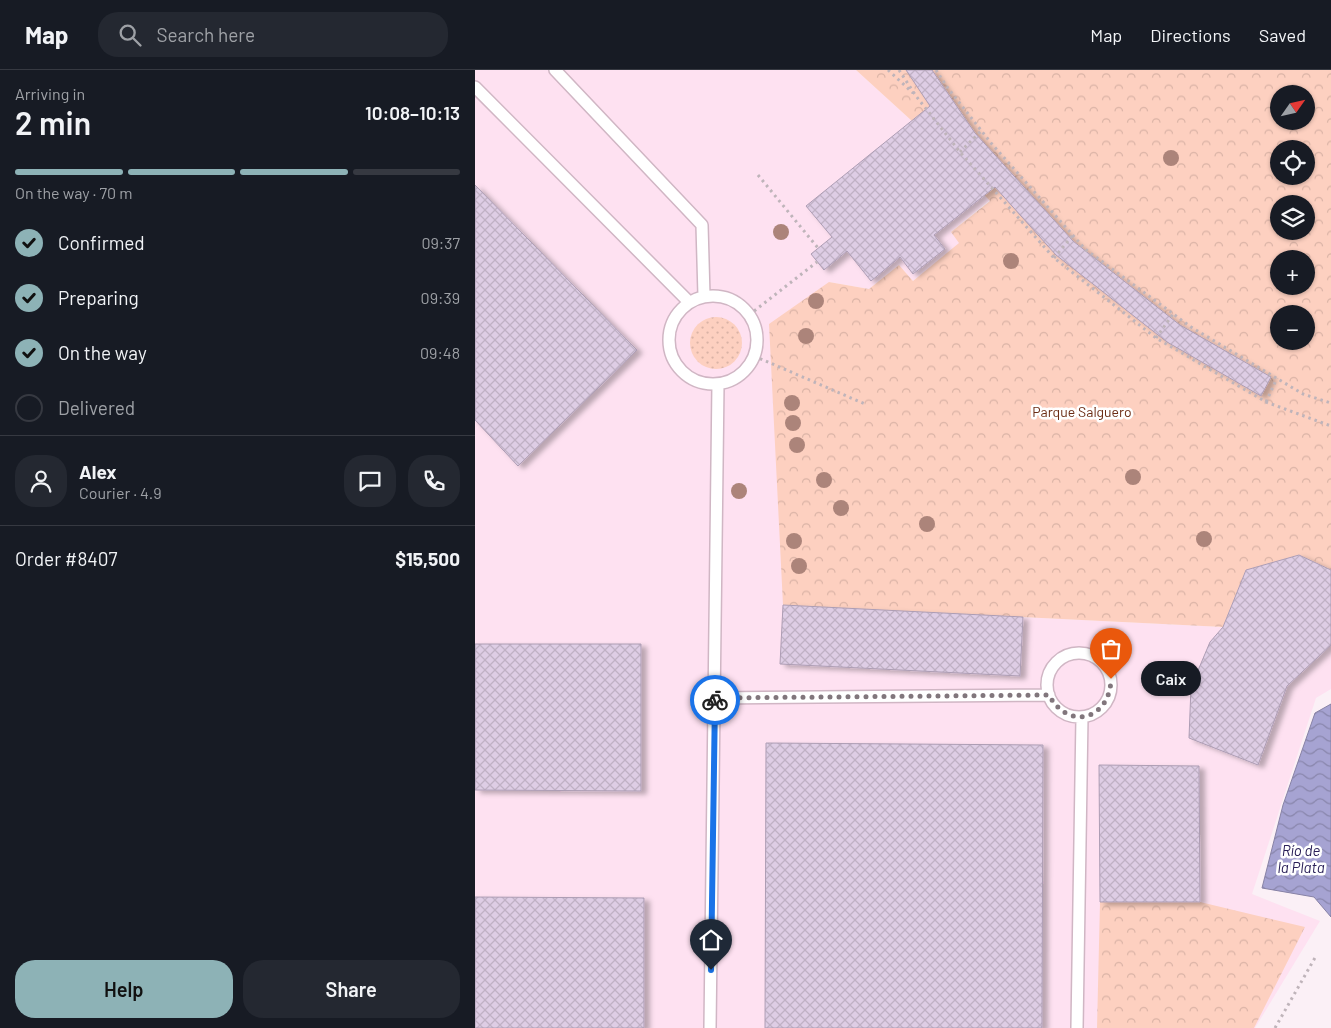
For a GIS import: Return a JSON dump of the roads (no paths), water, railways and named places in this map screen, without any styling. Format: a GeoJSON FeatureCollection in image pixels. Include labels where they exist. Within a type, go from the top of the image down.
{"type":"FeatureCollection","features":[{"type":"Feature","properties":{"kind":"lane"},"geometry":{"type":"LineString","coordinates":[[555,70],[702,225],[704,296]]}},
{"type":"Feature","properties":{"kind":"lane"},"geometry":{"type":"LineString","coordinates":[[475,86],[689,302]]}},
{"type":"Feature","properties":{"kind":"lane"},"geometry":{"type":"LineString","coordinates":[[704,296],[720,296],[735,301],[747,311],[755,325],[758,341],[755,356],[746,370],[734,380],[718,384],[704,383],[690,377],[679,368],[671,354],[669,340],[671,325],[678,312],[689,302],[704,296]]}},
{"type":"Feature","properties":{"kind":"lane"},"geometry":{"type":"LineString","coordinates":[[710,1028],[718,384]]}},
{"type":"Feature","properties":{"kind":"lane"},"geometry":{"type":"LineString","coordinates":[[1082,653],[1096,658],[1107,669],[1111,679],[1107,700],[1101,708],[1092,714],[1082,717],[1071,716],[1061,711],[1049,695],[1047,684],[1049,674],[1061,658],[1071,654],[1082,653]]}},
{"type":"Feature","properties":{"kind":"lane"},"geometry":{"type":"LineString","coordinates":[[715,698],[1049,695]]}},
{"type":"Feature","properties":{"kind":"lane"},"geometry":{"type":"LineString","coordinates":[[1077,1028],[1082,717]]}},
{"type":"Feature","properties":{"kind":"water","name":"Río de la Plata"},"geometry":{"type":"Polygon","coordinates":[[[1331,704],[1331,917],[1314,897],[1262,888],[1283,805],[1315,713],[1331,704]]]}},
{"type":"Feature","properties":{"kind":"place","name":"Caix"},"geometry":{"type":"Point","coordinates":[1111,679]}},
{"type":"Feature","properties":{"kind":"park label","name":"Parque Salguero"},"geometry":{"type":"Point","coordinates":[1082,412]}}]}
